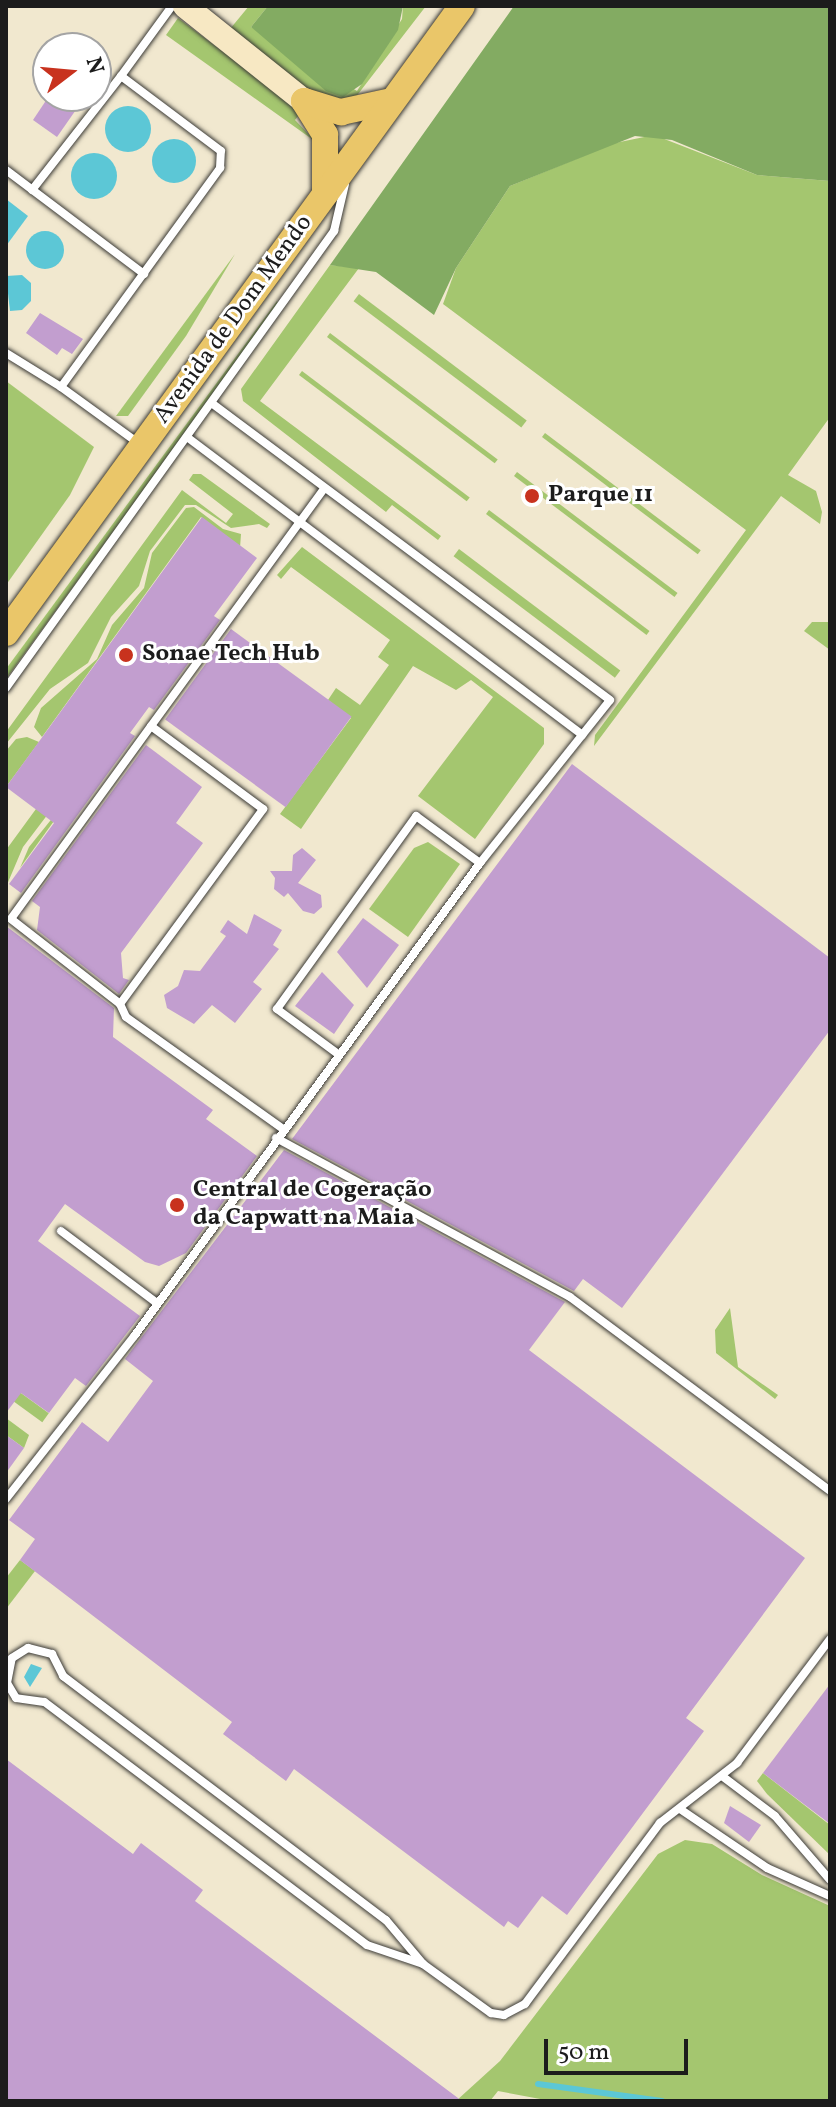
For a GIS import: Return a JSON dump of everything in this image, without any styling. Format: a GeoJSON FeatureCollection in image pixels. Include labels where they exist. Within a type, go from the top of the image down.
{"type":"FeatureCollection","features":[{"type":"Feature","properties":{"kind":"main road","name":"Avenida de Dom Mendo"},"geometry":{"type":"LineString","coordinates":[[6,633],[462,6]]}},
{"type":"Feature","properties":{"kind":"main road"},"geometry":{"type":"LineString","coordinates":[[304,101],[341,112],[392,101]]}},
{"type":"Feature","properties":{"kind":"main road"},"geometry":{"type":"LineString","coordinates":[[304,101],[325,135],[325,194]]}},
{"type":"Feature","properties":{"kind":"street"},"geometry":{"type":"LineString","coordinates":[[185,6],[304,101]]}},
{"type":"Feature","properties":{"kind":"lane"},"geometry":{"type":"LineString","coordinates":[[32,190],[172,6]]}},
{"type":"Feature","properties":{"kind":"lane"},"geometry":{"type":"LineString","coordinates":[[61,387],[220,168],[221,151],[121,76]]}},
{"type":"Feature","properties":{"kind":"lane"},"geometry":{"type":"LineString","coordinates":[[6,688],[334,231],[351,157]]}},
{"type":"Feature","properties":{"kind":"lane"},"geometry":{"type":"LineString","coordinates":[[6,170],[144,274]]}},
{"type":"Feature","properties":{"kind":"lane"},"geometry":{"type":"LineString","coordinates":[[6,353],[61,387],[142,446]]}},
{"type":"Feature","properties":{"kind":"lane"},"geometry":{"type":"LineString","coordinates":[[6,1499],[157,1303],[480,863],[610,700],[212,403]]}},
{"type":"Feature","properties":{"kind":"lane"},"geometry":{"type":"LineString","coordinates":[[187,437],[582,735]]}},
{"type":"Feature","properties":{"kind":"lane"},"geometry":{"type":"LineString","coordinates":[[283,1129],[126,1017],[120,1004],[11,919],[324,489]]}},
{"type":"Feature","properties":{"kind":"lane"},"geometry":{"type":"LineString","coordinates":[[120,1004],[263,809],[151,726]]}},
{"type":"Feature","properties":{"kind":"lane"},"geometry":{"type":"LineString","coordinates":[[338,1054],[277,1009],[416,816],[480,863]]}},
{"type":"Feature","properties":{"kind":"lane"},"geometry":{"type":"LineString","coordinates":[[276,1138],[570,1297],[830,1491]]}},
{"type":"Feature","properties":{"kind":"lane"},"geometry":{"type":"LineString","coordinates":[[61,1231],[157,1303]]}},
{"type":"Feature","properties":{"kind":"lane"},"geometry":{"type":"LineString","coordinates":[[423,1964],[367,1945],[44,1702],[16,1698],[7,1683],[9,1656],[28,1648],[52,1654],[63,1676],[386,1920],[423,1964],[491,2013],[518,2009],[660,1823],[722,1776],[830,1639]]}},
{"type":"Feature","properties":{"kind":"lane"},"geometry":{"type":"LineString","coordinates":[[722,1776],[775,1816],[830,1880]]}},
{"type":"Feature","properties":{"kind":"lane"},"geometry":{"type":"LineString","coordinates":[[680,1809],[767,1868],[830,1896]]}},
{"type":"Feature","properties":{"kind":"green space"},"geometry":{"type":"Polygon","coordinates":[[[249,6],[268,6],[251,27],[357,91],[402,19],[403,6],[426,6],[355,98],[324,103],[230,29],[249,6]]]}},
{"type":"Feature","properties":{"kind":"green space"},"geometry":{"type":"Polygon","coordinates":[[[268,6],[403,6],[398,30],[362,84],[343,97],[326,91],[251,27],[268,6]]]}},
{"type":"Feature","properties":{"kind":"green space"},"geometry":{"type":"Polygon","coordinates":[[[514,6],[830,6],[830,181],[757,175],[672,140],[635,136],[510,186],[456,268],[434,315],[376,272],[330,265],[514,6]]]}},
{"type":"Feature","properties":{"kind":"green space"},"geometry":{"type":"Polygon","coordinates":[[[178,18],[302,111],[295,120],[316,142],[166,35],[178,18]]]}},
{"type":"Feature","properties":{"kind":"green space"},"geometry":{"type":"Polygon","coordinates":[[[654,135],[757,175],[830,181],[830,417],[788,475],[816,491],[822,512],[820,524],[781,496],[594,746],[595,735],[746,530],[443,304],[456,268],[510,186],[615,143],[654,135]]]}},
{"type":"Feature","properties":{"kind":"green space"},"geometry":{"type":"Polygon","coordinates":[[[235,254],[186,336],[128,416],[116,416],[235,254]]]}},
{"type":"Feature","properties":{"kind":"green space"},"geometry":{"type":"Polygon","coordinates":[[[330,265],[359,268],[260,401],[441,536],[438,540],[392,505],[386,512],[243,401],[241,389],[330,265]]]}},
{"type":"Feature","properties":{"kind":"green space"},"geometry":{"type":"Polygon","coordinates":[[[359,294],[527,420],[521,428],[354,301],[359,294]]]}},
{"type":"Feature","properties":{"kind":"green space"},"geometry":{"type":"Polygon","coordinates":[[[277,301],[278,305],[6,679],[6,669],[277,301]]]}},
{"type":"Feature","properties":{"kind":"green space"},"geometry":{"type":"Polygon","coordinates":[[[330,333],[498,459],[495,463],[327,337],[330,333]]]}},
{"type":"Feature","properties":{"kind":"green space"},"geometry":{"type":"Polygon","coordinates":[[[302,371],[470,497],[467,501],[299,375],[302,371]]]}},
{"type":"Feature","properties":{"kind":"green space"},"geometry":{"type":"Polygon","coordinates":[[[6,381],[94,447],[70,495],[6,585],[6,381]]]}},
{"type":"Feature","properties":{"kind":"green space"},"geometry":{"type":"Polygon","coordinates":[[[545,433],[701,550],[698,554],[542,437],[545,433]]]}},
{"type":"Feature","properties":{"kind":"green space"},"geometry":{"type":"Polygon","coordinates":[[[517,472],[678,593],[675,597],[514,476],[517,472]]]}},
{"type":"Feature","properties":{"kind":"green space"},"geometry":{"type":"Polygon","coordinates":[[[193,474],[201,474],[270,524],[267,528],[259,524],[231,528],[196,505],[185,505],[150,551],[139,586],[111,617],[88,663],[50,689],[6,744],[6,732],[182,490],[226,523],[233,514],[189,480],[193,474]]]}},
{"type":"Feature","properties":{"kind":"green space"},"geometry":{"type":"Polygon","coordinates":[[[194,507],[223,529],[241,534],[240,548],[201,517],[42,737],[34,727],[41,708],[97,659],[112,625],[144,588],[152,553],[186,508],[194,507]]]}},
{"type":"Feature","properties":{"kind":"green space"},"geometry":{"type":"Polygon","coordinates":[[[489,510],[650,631],[647,635],[486,514],[489,510]]]}},
{"type":"Feature","properties":{"kind":"green space"},"geometry":{"type":"Polygon","coordinates":[[[302,547],[544,728],[544,744],[475,839],[418,796],[493,697],[471,680],[456,690],[413,666],[301,829],[280,814],[351,718],[328,700],[336,688],[360,705],[389,665],[378,657],[390,640],[291,567],[281,579],[277,575],[302,547]]]}},
{"type":"Feature","properties":{"kind":"green space"},"geometry":{"type":"Polygon","coordinates":[[[459,549],[620,671],[615,678],[454,556],[459,549]]]}},
{"type":"Feature","properties":{"kind":"green space"},"geometry":{"type":"Polygon","coordinates":[[[812,622],[830,622],[830,650],[804,631],[812,622]]]}},
{"type":"Feature","properties":{"kind":"green space"},"geometry":{"type":"Polygon","coordinates":[[[27,737],[39,742],[6,787],[6,751],[16,739],[27,737]]]}},
{"type":"Feature","properties":{"kind":"green space"},"geometry":{"type":"Polygon","coordinates":[[[88,774],[20,868],[29,847],[88,774]]]}},
{"type":"Feature","properties":{"kind":"green space"},"geometry":{"type":"Polygon","coordinates":[[[44,798],[48,814],[23,847],[6,887],[6,850],[44,798]]]}},
{"type":"Feature","properties":{"kind":"green space"},"geometry":{"type":"Polygon","coordinates":[[[428,842],[460,864],[408,937],[369,909],[414,848],[428,842]]]}},
{"type":"Feature","properties":{"kind":"green space"},"geometry":{"type":"Polygon","coordinates":[[[730,1308],[738,1367],[778,1395],[775,1399],[716,1353],[715,1330],[730,1308]]]}},
{"type":"Feature","properties":{"kind":"green space"},"geometry":{"type":"Polygon","coordinates":[[[14,1388],[49,1413],[42,1422],[8,1397],[14,1388]]]}},
{"type":"Feature","properties":{"kind":"green space"},"geometry":{"type":"Polygon","coordinates":[[[6,1418],[29,1435],[24,1448],[6,1435],[6,1418]]]}},
{"type":"Feature","properties":{"kind":"green space"},"geometry":{"type":"Polygon","coordinates":[[[20,1560],[35,1571],[6,1609],[6,1578],[20,1560]]]}},
{"type":"Feature","properties":{"kind":"green space"},"geometry":{"type":"Polygon","coordinates":[[[763,1773],[830,1825],[830,1855],[767,1794],[757,1781],[763,1773]]]}},
{"type":"Feature","properties":{"kind":"green space"},"geometry":{"type":"Polygon","coordinates":[[[685,1840],[712,1844],[762,1875],[830,1906],[830,2101],[551,2101],[498,2091],[490,2101],[456,2101],[500,2061],[658,1854],[685,1840]]]}},
{"type":"Feature","properties":{"kind":"water"},"geometry":{"type":"Polygon","coordinates":[[[128,106],[144,113],[151,129],[144,145],[128,152],[112,145],[105,129],[112,113],[128,106]]]}},
{"type":"Feature","properties":{"kind":"water"},"geometry":{"type":"Polygon","coordinates":[[[174,139],[190,145],[196,161],[190,177],[174,183],[158,177],[152,161],[158,145],[174,139]]]}},
{"type":"Feature","properties":{"kind":"water"},"geometry":{"type":"Polygon","coordinates":[[[94,153],[110,160],[117,176],[110,192],[94,199],[78,192],[71,176],[78,160],[94,153]]]}},
{"type":"Feature","properties":{"kind":"water"},"geometry":{"type":"Polygon","coordinates":[[[6,199],[28,216],[6,246],[6,199]]]}},
{"type":"Feature","properties":{"kind":"water"},"geometry":{"type":"Polygon","coordinates":[[[45,231],[58,237],[64,250],[58,263],[45,269],[32,263],[26,250],[32,237],[45,231]]]}},
{"type":"Feature","properties":{"kind":"water"},"geometry":{"type":"Polygon","coordinates":[[[22,275],[31,283],[31,301],[22,310],[10,311],[6,276],[22,275]]]}},
{"type":"Feature","properties":{"kind":"water"},"geometry":{"type":"Polygon","coordinates":[[[31,1664],[42,1668],[30,1687],[24,1677],[31,1664]]]}},
{"type":"Feature","properties":{"kind":"building"},"geometry":{"type":"Polygon","coordinates":[[[38,112],[74,112],[57,137],[33,120],[38,112]]]}},
{"type":"Feature","properties":{"kind":"building"},"geometry":{"type":"Polygon","coordinates":[[[40,313],[83,339],[72,354],[62,348],[57,355],[26,333],[40,313]]]}},
{"type":"Feature","properties":{"kind":"building"},"geometry":{"type":"Polygon","coordinates":[[[202,517],[257,558],[214,616],[220,620],[154,710],[149,707],[130,733],[135,736],[21,893],[9,884],[54,823],[6,787],[202,517]]]}},
{"type":"Feature","properties":{"kind":"building"},"geometry":{"type":"Polygon","coordinates":[[[231,629],[352,717],[286,807],[165,720],[231,629]]]}},
{"type":"Feature","properties":{"kind":"building"},"geometry":{"type":"Polygon","coordinates":[[[146,745],[202,787],[176,823],[203,843],[121,953],[123,978],[129,980],[119,994],[37,930],[40,907],[32,901],[146,745]]]}},
{"type":"Feature","properties":{"kind":"building"},"geometry":{"type":"Polygon","coordinates":[[[572,764],[830,958],[830,1030],[622,1308],[583,1279],[574,1291],[292,1139],[572,764]]]}},
{"type":"Feature","properties":{"kind":"building"},"geometry":{"type":"Polygon","coordinates":[[[302,848],[316,860],[298,883],[321,895],[322,907],[314,914],[303,911],[288,893],[284,897],[274,889],[275,878],[270,871],[292,871],[293,855],[302,848]]]}},
{"type":"Feature","properties":{"kind":"building"},"geometry":{"type":"Polygon","coordinates":[[[254,914],[282,930],[273,945],[279,949],[253,982],[262,989],[235,1023],[212,1005],[194,1024],[167,1008],[164,995],[178,986],[184,970],[200,971],[226,936],[220,932],[228,920],[247,934],[254,914]]]}},
{"type":"Feature","properties":{"kind":"building"},"geometry":{"type":"Polygon","coordinates":[[[363,918],[399,945],[367,988],[337,952],[363,918]]]}},
{"type":"Feature","properties":{"kind":"building"},"geometry":{"type":"Polygon","coordinates":[[[6,926],[114,1008],[113,1037],[213,1110],[206,1119],[257,1156],[186,1253],[159,1266],[145,1262],[65,1204],[38,1241],[140,1316],[86,1386],[75,1378],[49,1413],[21,1393],[6,1413],[6,926]]]}},
{"type":"Feature","properties":{"kind":"building"},"geometry":{"type":"Polygon","coordinates":[[[322,972],[354,1005],[334,1034],[295,1006],[322,972]]]}},
{"type":"Feature","properties":{"kind":"building"},"geometry":{"type":"Polygon","coordinates":[[[284,1150],[565,1302],[529,1350],[805,1558],[686,1718],[704,1731],[567,1915],[542,1896],[518,1928],[508,1921],[504,1927],[294,1769],[286,1781],[223,1734],[232,1722],[20,1560],[35,1539],[9,1520],[82,1422],[108,1442],[153,1381],[125,1359],[284,1150]]]}},
{"type":"Feature","properties":{"kind":"building"},"geometry":{"type":"Polygon","coordinates":[[[6,1435],[24,1448],[6,1473],[6,1435]]]}},
{"type":"Feature","properties":{"kind":"building"},"geometry":{"type":"Polygon","coordinates":[[[830,1684],[830,1824],[763,1773],[830,1684]]]}},
{"type":"Feature","properties":{"kind":"building"},"geometry":{"type":"Polygon","coordinates":[[[6,1759],[133,1854],[141,1843],[203,1890],[195,1901],[462,2101],[6,2101],[6,1759]]]}},
{"type":"Feature","properties":{"kind":"building"},"geometry":{"type":"Polygon","coordinates":[[[730,1806],[761,1825],[749,1842],[724,1823],[730,1806]]]}},
{"type":"Feature","properties":{"kind":"waterway"},"geometry":{"type":"LineString","coordinates":[[538,2084],[662,2101]]}},
{"type":"Feature","properties":{"kind":"place","name":"Parque 11"},"geometry":{"type":"Point","coordinates":[532,496]}},
{"type":"Feature","properties":{"kind":"place","name":"Sonae Tech Hub"},"geometry":{"type":"Point","coordinates":[126,655]}},
{"type":"Feature","properties":{"kind":"place","name":"Central de Cogeração da Capwatt na Maia"},"geometry":{"type":"Point","coordinates":[177,1205]}}]}
